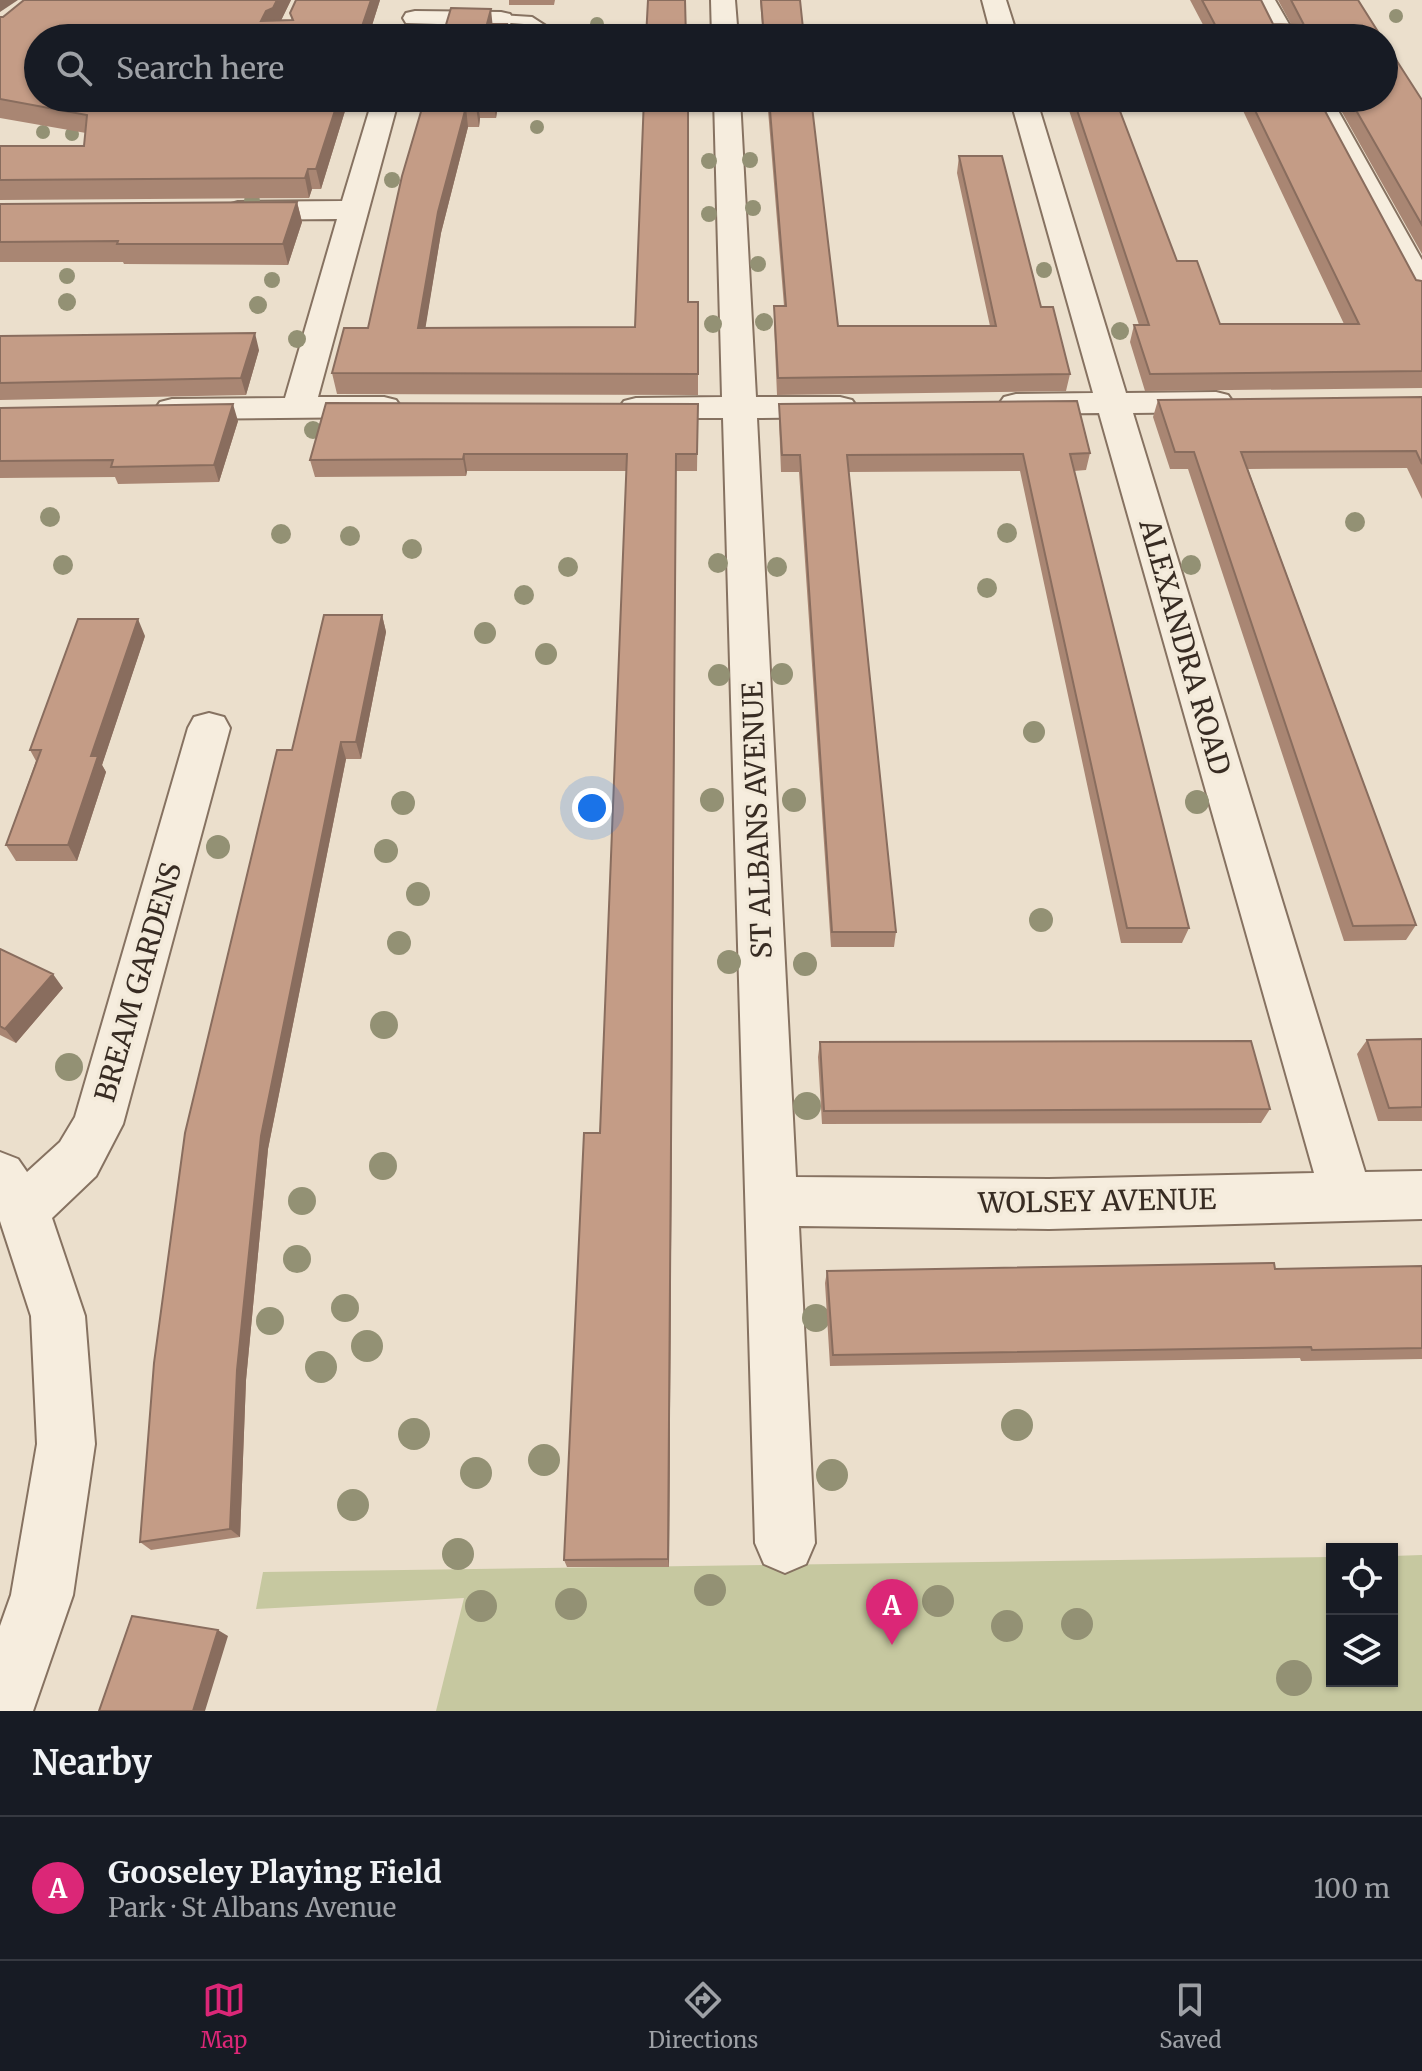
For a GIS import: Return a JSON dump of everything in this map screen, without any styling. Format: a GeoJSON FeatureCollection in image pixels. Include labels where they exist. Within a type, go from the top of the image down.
{"type":"FeatureCollection","features":[{"type":"Feature","properties":{"kind":"street"},"geometry":{"type":"LineString","coordinates":[[723,0],[724,24]]}},
{"type":"Feature","properties":{"kind":"street"},"geometry":{"type":"LineString","coordinates":[[994,0],[1001,24]]}},
{"type":"Feature","properties":{"kind":"street"},"geometry":{"type":"LineString","coordinates":[[1263,0],[1276,24]]}},
{"type":"Feature","properties":{"kind":"street"},"geometry":{"type":"LineString","coordinates":[[415,18],[461,9],[501,19]]}},
{"type":"Feature","properties":{"kind":"street"},"geometry":{"type":"LineString","coordinates":[[299,407],[382,112]]}},
{"type":"Feature","properties":{"kind":"street","name":"ST ALBANS AVENUE"},"geometry":{"type":"LineString","coordinates":[[728,112],[785,1543]]}},
{"type":"Feature","properties":{"kind":"street","name":"ALEXANDRA ROAD"},"geometry":{"type":"LineString","coordinates":[[1027,112],[1346,1195]]}},
{"type":"Feature","properties":{"kind":"street"},"geometry":{"type":"LineString","coordinates":[[1326,112],[1422,288]]}},
{"type":"Feature","properties":{"kind":"street"},"geometry":{"type":"LineString","coordinates":[[217,211],[353,210]]}},
{"type":"Feature","properties":{"kind":"street"},"geometry":{"type":"LineString","coordinates":[[988,405],[1253,402]]}},
{"type":"Feature","properties":{"kind":"street"},"geometry":{"type":"LineString","coordinates":[[598,408],[879,406]]}},
{"type":"Feature","properties":{"kind":"street"},"geometry":{"type":"LineString","coordinates":[[133,409],[409,407]]}},
{"type":"Feature","properties":{"kind":"street","name":"BREAM GARDENS"},"geometry":{"type":"LineString","coordinates":[[11,1193],[78,1159],[98,1124],[209,728]]}},
{"type":"Feature","properties":{"kind":"street"},"geometry":{"type":"LineString","coordinates":[[1,1711],[42,1595],[66,1444],[58,1316],[11,1193]]}},
{"type":"Feature","properties":{"kind":"street","name":"WOLSEY AVENUE"},"geometry":{"type":"LineString","coordinates":[[773,1201],[1049,1204],[1422,1195]]}},
{"type":"Feature","properties":{"kind":"lane"},"geometry":{"type":"LineString","coordinates":[[501,19],[527,20],[533,24]]}},
{"type":"Feature","properties":{"kind":"green space"},"geometry":{"type":"Polygon","coordinates":[[[1422,1555],[1422,1711],[436,1711],[464,1598],[256,1609],[263,1572],[1326,1557],[1326,1687],[1398,1687],[1398,1556],[1422,1555]]]}},
{"type":"Feature","properties":{"kind":"building"},"geometry":{"type":"Polygon","coordinates":[[[24,0],[277,0],[261,21],[293,20],[290,13],[296,0],[371,0],[363,24],[24,24],[24,103],[0,99],[0,17],[24,0]]]}},
{"type":"Feature","properties":{"kind":"building"},"geometry":{"type":"Polygon","coordinates":[[[648,0],[685,0],[686,24],[647,24],[648,0]]]}},
{"type":"Feature","properties":{"kind":"building"},"geometry":{"type":"Polygon","coordinates":[[[761,0],[800,0],[803,24],[763,24],[761,0]]]}},
{"type":"Feature","properties":{"kind":"building"},"geometry":{"type":"Polygon","coordinates":[[[1202,0],[1261,0],[1273,24],[1215,24],[1202,0]]]}},
{"type":"Feature","properties":{"kind":"building"},"geometry":{"type":"Polygon","coordinates":[[[1291,0],[1358,0],[1373,24],[1303,24],[1291,0]]]}},
{"type":"Feature","properties":{"kind":"building"},"geometry":{"type":"Polygon","coordinates":[[[451,8],[491,9],[487,24],[446,24],[451,8]]]}},
{"type":"Feature","properties":{"kind":"building"},"geometry":{"type":"Polygon","coordinates":[[[1398,63],[1422,100],[1422,225],[1357,112],[1398,112],[1398,63]]]}},
{"type":"Feature","properties":{"kind":"building"},"geometry":{"type":"Polygon","coordinates":[[[71,112],[334,112],[316,169],[308,169],[305,178],[0,180],[0,146],[84,146],[87,115],[71,112]]]}},
{"type":"Feature","properties":{"kind":"building"},"geometry":{"type":"Polygon","coordinates":[[[421,112],[465,112],[438,212],[418,328],[635,327],[643,112],[688,112],[688,302],[698,302],[698,374],[332,373],[344,328],[368,328],[402,176],[421,112]]]}},
{"type":"Feature","properties":{"kind":"building"},"geometry":{"type":"Polygon","coordinates":[[[770,112],[813,112],[838,326],[996,326],[959,156],[1002,156],[1041,307],[1053,307],[1070,374],[778,378],[774,306],[786,306],[770,112]]]}},
{"type":"Feature","properties":{"kind":"building"},"geometry":{"type":"Polygon","coordinates":[[[1078,112],[1120,112],[1177,261],[1197,261],[1220,324],[1359,324],[1256,112],[1326,112],[1416,280],[1422,281],[1422,371],[1150,374],[1134,325],[1149,325],[1078,112]]]}},
{"type":"Feature","properties":{"kind":"building"},"geometry":{"type":"Polygon","coordinates":[[[297,202],[283,244],[0,242],[0,204],[297,202]]]}},
{"type":"Feature","properties":{"kind":"building"},"geometry":{"type":"Polygon","coordinates":[[[255,333],[241,378],[0,383],[0,336],[255,333]]]}},
{"type":"Feature","properties":{"kind":"building"},"geometry":{"type":"Polygon","coordinates":[[[1422,397],[1422,464],[1416,451],[1241,452],[1416,925],[1353,926],[1194,452],[1175,452],[1158,400],[1422,397]]]}},
{"type":"Feature","properties":{"kind":"building"},"geometry":{"type":"Polygon","coordinates":[[[1077,401],[1090,453],[1070,454],[1189,928],[1127,928],[1023,454],[847,455],[896,932],[832,932],[800,455],[782,455],[779,404],[1077,401]]]}},
{"type":"Feature","properties":{"kind":"building"},"geometry":{"type":"Polygon","coordinates":[[[326,403],[698,404],[697,454],[676,454],[668,1559],[564,1560],[584,1133],[600,1133],[627,454],[464,454],[463,459],[310,460],[326,403]]]}},
{"type":"Feature","properties":{"kind":"building"},"geometry":{"type":"Polygon","coordinates":[[[233,404],[214,465],[111,467],[113,460],[0,461],[0,408],[233,404]]]}},
{"type":"Feature","properties":{"kind":"building"},"geometry":{"type":"Polygon","coordinates":[[[324,615],[382,615],[356,742],[341,742],[261,1136],[237,1370],[230,1529],[140,1542],[154,1363],[185,1133],[277,750],[292,750],[324,615]]]}},
{"type":"Feature","properties":{"kind":"building"},"geometry":{"type":"Polygon","coordinates":[[[78,619],[138,619],[91,756],[98,756],[68,845],[6,845],[41,750],[30,750],[78,619]]]}},
{"type":"Feature","properties":{"kind":"building"},"geometry":{"type":"Polygon","coordinates":[[[0,949],[53,974],[5,1029],[0,1026],[0,949]]]}},
{"type":"Feature","properties":{"kind":"building"},"geometry":{"type":"Polygon","coordinates":[[[1422,1039],[1422,1107],[1389,1108],[1367,1040],[1422,1039]]]}},
{"type":"Feature","properties":{"kind":"building"},"geometry":{"type":"Polygon","coordinates":[[[1251,1041],[1270,1109],[824,1111],[820,1042],[1251,1041]]]}},
{"type":"Feature","properties":{"kind":"building"},"geometry":{"type":"Polygon","coordinates":[[[1274,1263],[1275,1269],[1422,1266],[1422,1348],[833,1355],[827,1271],[1274,1263]]]}},
{"type":"Feature","properties":{"kind":"building"},"geometry":{"type":"Polygon","coordinates":[[[132,1616],[218,1630],[193,1711],[99,1711],[132,1616]]]}},
{"type":"Feature","properties":{"kind":"place","name":"Gooseley Playing Field"},"geometry":{"type":"Point","coordinates":[892,1645]}}]}
